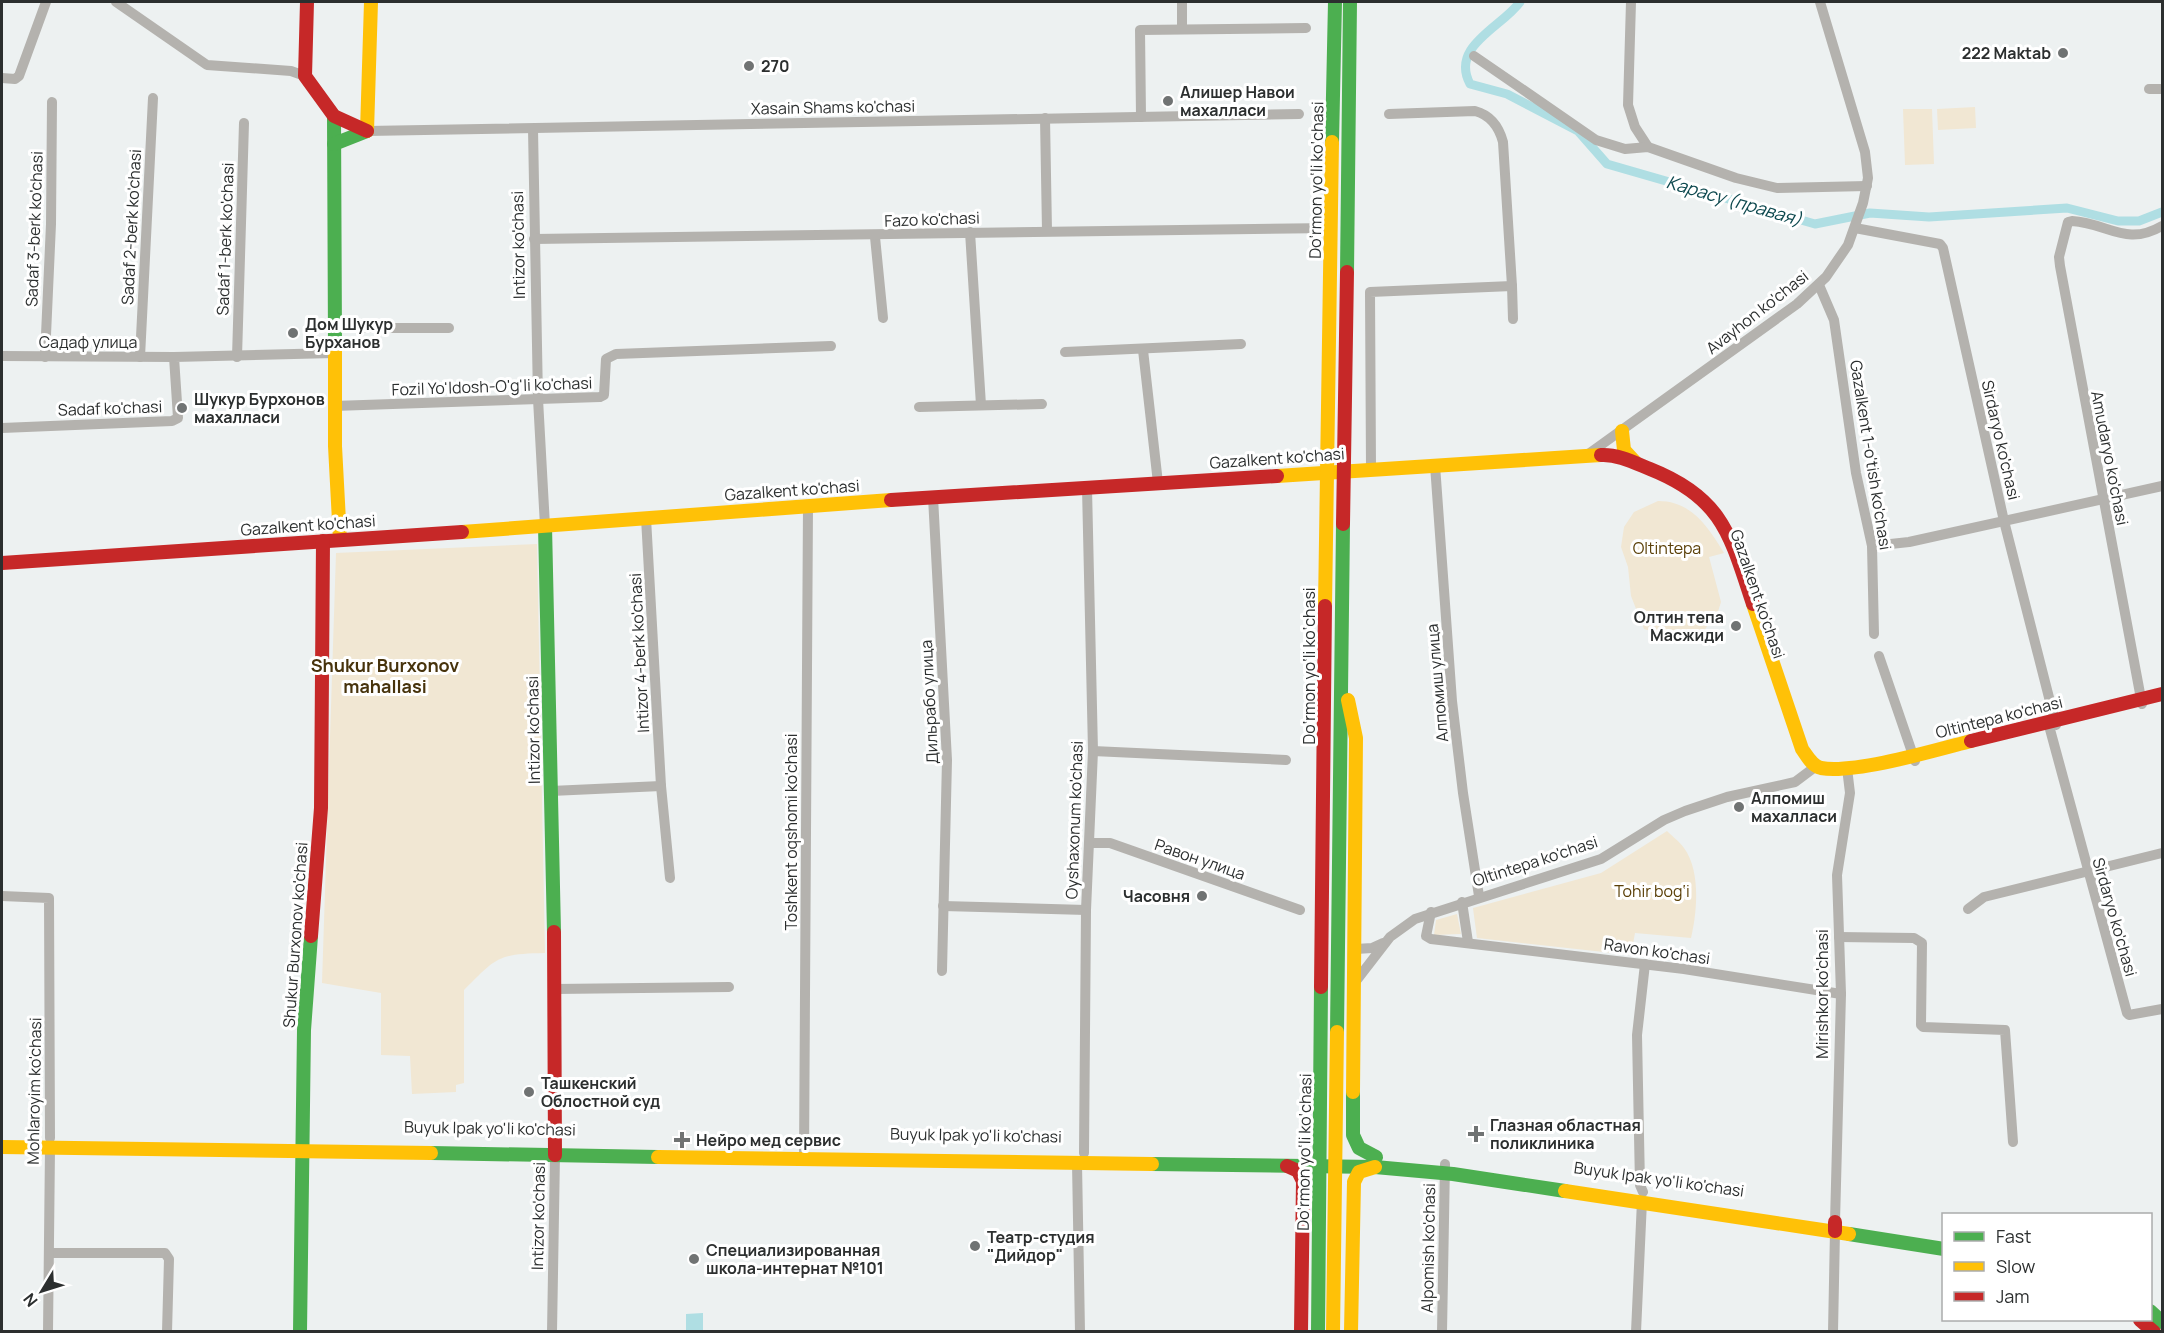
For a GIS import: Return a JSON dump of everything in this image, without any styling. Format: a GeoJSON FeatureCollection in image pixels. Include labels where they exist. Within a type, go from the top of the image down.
{"type":"FeatureCollection","features":[{"type":"Feature","properties":{"kind":"main road"},"geometry":{"type":"LineString","coordinates":[[307,2],[305,76],[334,116],[368,131]]}},
{"type":"Feature","properties":{"kind":"main road"},"geometry":{"type":"LineString","coordinates":[[368,131],[371,2]]}},
{"type":"Feature","properties":{"kind":"main road","name":"Do‘rmon yo‘li ko‘chasi"},"geometry":{"type":"LineString","coordinates":[[1318,1332],[1326,472],[1335,2]]}},
{"type":"Feature","properties":{"kind":"main road","name":"Do‘rmon yo‘li ko‘chasi"},"geometry":{"type":"LineString","coordinates":[[1333,1332],[1342,669],[1342,471],[1350,2]]}},
{"type":"Feature","properties":{"kind":"main road"},"geometry":{"type":"LineString","coordinates":[[334,116],[334,406],[340,540]]}},
{"type":"Feature","properties":{"kind":"main road"},"geometry":{"type":"LineString","coordinates":[[334,144],[368,131]]}},
{"type":"Feature","properties":{"kind":"main road"},"geometry":{"type":"LineString","coordinates":[[1622,431],[1624,450],[1639,465]]}},
{"type":"Feature","properties":{"kind":"main road"},"geometry":{"type":"LineString","coordinates":[[1586,456],[1613,456],[1639,465]]}},
{"type":"Feature","properties":{"kind":"main road","name":"Gazalkent ko'chasi"},"geometry":{"type":"LineString","coordinates":[[2,563],[545,526],[808,505],[1586,456]]}},
{"type":"Feature","properties":{"kind":"main road","name":"Gazalkent ko'chasi"},"geometry":{"type":"LineString","coordinates":[[1639,465],[1690,499],[1716,525],[1753,614],[1795,753],[1812,769]]}},
{"type":"Feature","properties":{"kind":"main road","name":"Intizor ko'chasi"},"geometry":{"type":"LineString","coordinates":[[545,526],[555,989],[555,1150]]}},
{"type":"Feature","properties":{"kind":"main road","name":"Shukur Burxonov ko'chasi"},"geometry":{"type":"LineString","coordinates":[[300,1332],[304,1030],[321,808],[323,541]]}},
{"type":"Feature","properties":{"kind":"main road"},"geometry":{"type":"LineString","coordinates":[[1342,669],[1356,738],[1356,981],[1353,1135],[1359,1148],[1375,1162],[1359,1172],[1354,1182],[1351,1332]]}},
{"type":"Feature","properties":{"kind":"main road","name":"Oltintepa ko'chasi"},"geometry":{"type":"LineString","coordinates":[[2142,702],[2163,694]]}},
{"type":"Feature","properties":{"kind":"main road","name":"Oltintepa ko'chasi"},"geometry":{"type":"LineString","coordinates":[[1812,769],[1826,776],[1913,758],[2142,702],[2163,699]]}},
{"type":"Feature","properties":{"kind":"main road","name":"Buyuk Ipak yo'li ko'chasi"},"geometry":{"type":"LineString","coordinates":[[2,1137],[50,1143]]}},
{"type":"Feature","properties":{"kind":"main road","name":"Buyuk Ipak yo'li ko'chasi"},"geometry":{"type":"LineString","coordinates":[[2,1147],[50,1143],[1375,1162],[1444,1168],[1835,1227],[1942,1239]]}},
{"type":"Feature","properties":{"kind":"main road","name":"Buyuk Ipak yo'li ko'chasi"},"geometry":{"type":"LineString","coordinates":[[1081,1158],[1287,1166],[1311,1161]]}},
{"type":"Feature","properties":{"kind":"main road"},"geometry":{"type":"LineString","coordinates":[[1287,1166],[1298,1171],[1303,1181],[1301,1332]]}},
{"type":"Feature","properties":{"kind":"main road","name":"Buyuk Ipak yo'li ko'chasi"},"geometry":{"type":"LineString","coordinates":[[1835,1227],[1942,1249]]}},
{"type":"Feature","properties":{"kind":"main road"},"geometry":{"type":"LineString","coordinates":[[2141,1321],[2154,1332]]}},
{"type":"Feature","properties":{"kind":"street"},"geometry":{"type":"LineString","coordinates":[[2,78],[15,79],[19,76],[46,2]]}},
{"type":"Feature","properties":{"kind":"street"},"geometry":{"type":"LineString","coordinates":[[116,2],[207,65],[291,70],[305,76]]}},
{"type":"Feature","properties":{"kind":"street"},"geometry":{"type":"LineString","coordinates":[[1182,2],[1182,28]]}},
{"type":"Feature","properties":{"kind":"street"},"geometry":{"type":"LineString","coordinates":[[1631,2],[1628,105],[1635,127],[1648,147]]}},
{"type":"Feature","properties":{"kind":"street","name":"Avayhon ko'chasi"},"geometry":{"type":"LineString","coordinates":[[1586,456],[1797,304],[1818,285],[1840,258],[1855,228],[1863,203],[1867,186],[1865,152],[1820,2]]}},
{"type":"Feature","properties":{"kind":"street"},"geometry":{"type":"LineString","coordinates":[[1141,117],[1140,30],[1306,28]]}},
{"type":"Feature","properties":{"kind":"street"},"geometry":{"type":"LineString","coordinates":[[1474,56],[1596,140],[1625,149],[1648,147],[1736,178],[1777,188],[1867,186]]}},
{"type":"Feature","properties":{"kind":"street"},"geometry":{"type":"LineString","coordinates":[[2148,89],[2163,89]]}},
{"type":"Feature","properties":{"kind":"street","name":"Sadaf 2-berk ko'chasi"},"geometry":{"type":"LineString","coordinates":[[140,357],[153,98]]}},
{"type":"Feature","properties":{"kind":"street","name":"Sadaf 3-berk ko'chasi"},"geometry":{"type":"LineString","coordinates":[[45,357],[51,224],[52,102]]}},
{"type":"Feature","properties":{"kind":"street"},"geometry":{"type":"LineString","coordinates":[[1389,114],[1480,112],[1496,125],[1503,142],[1513,319]]}},
{"type":"Feature","properties":{"kind":"street","name":"Xasain Shams ko'chasi"},"geometry":{"type":"LineString","coordinates":[[368,131],[1299,114]]}},
{"type":"Feature","properties":{"kind":"street"},"geometry":{"type":"LineString","coordinates":[[1046,118],[1047,231]]}},
{"type":"Feature","properties":{"kind":"street","name":"Sadaf 1-berk ko'chasi"},"geometry":{"type":"LineString","coordinates":[[237,357],[244,123]]}},
{"type":"Feature","properties":{"kind":"street","name":"Intizor ko'chasi"},"geometry":{"type":"LineString","coordinates":[[533,129],[538,399],[545,526]]}},
{"type":"Feature","properties":{"kind":"street","name":"Amudaryo ko'chasi"},"geometry":{"type":"LineString","coordinates":[[2142,702],[2102,498],[2059,257],[2068,222],[2072,221],[2124,236],[2149,234],[2163,226]]}},
{"type":"Feature","properties":{"kind":"street","name":"Fazo ko'chasi"},"geometry":{"type":"LineString","coordinates":[[534,239],[875,237],[970,232],[1332,228]]}},
{"type":"Feature","properties":{"kind":"street","name":"Sirdaryo ko'chasi"},"geometry":{"type":"LineString","coordinates":[[1855,228],[1940,244],[1942,248],[2087,871],[2128,1015],[2163,1009]]}},
{"type":"Feature","properties":{"kind":"street"},"geometry":{"type":"LineString","coordinates":[[970,232],[981,405]]}},
{"type":"Feature","properties":{"kind":"street"},"geometry":{"type":"LineString","coordinates":[[875,237],[883,318]]}},
{"type":"Feature","properties":{"kind":"street","name":"Gazalkent 1-o'tish ko'chasi"},"geometry":{"type":"LineString","coordinates":[[1818,285],[1834,320],[1858,482],[1872,546],[1874,634]]}},
{"type":"Feature","properties":{"kind":"street"},"geometry":{"type":"LineString","coordinates":[[1371,469],[1370,292],[1512,286]]}},
{"type":"Feature","properties":{"kind":"street"},"geometry":{"type":"LineString","coordinates":[[334,328],[449,328]]}},
{"type":"Feature","properties":{"kind":"street"},"geometry":{"type":"LineString","coordinates":[[1065,352],[1240,344]]}},
{"type":"Feature","properties":{"kind":"street","name":"Fozil Yo'ldosh-O'g'li ko'chasi"},"geometry":{"type":"LineString","coordinates":[[334,406],[600,397],[604,395],[606,359],[616,354],[831,346]]}},
{"type":"Feature","properties":{"kind":"street"},"geometry":{"type":"LineString","coordinates":[[1143,350],[1158,483]]}},
{"type":"Feature","properties":{"kind":"street"},"geometry":{"type":"LineString","coordinates":[[174,357],[237,357],[334,352]]}},
{"type":"Feature","properties":{"kind":"street","name":"Садаф улица"},"geometry":{"type":"LineString","coordinates":[[2,356],[174,357]]}},
{"type":"Feature","properties":{"kind":"street","name":"Sadaf ko'chasi"},"geometry":{"type":"LineString","coordinates":[[2,428],[176,420],[174,357]]}},
{"type":"Feature","properties":{"kind":"street"},"geometry":{"type":"LineString","coordinates":[[919,407],[1042,404]]}},
{"type":"Feature","properties":{"kind":"street","name":"Алпомиш улица"},"geometry":{"type":"LineString","coordinates":[[1435,465],[1452,701],[1479,896]]}},
{"type":"Feature","properties":{"kind":"street"},"geometry":{"type":"LineString","coordinates":[[1872,546],[1909,542],[2163,486]]}},
{"type":"Feature","properties":{"kind":"street","name":"Oyshaxonum ko'chasi"},"geometry":{"type":"LineString","coordinates":[[1080,1332],[1086,910],[1093,751],[1087,488]]}},
{"type":"Feature","properties":{"kind":"street","name":"Дильрабо улица"},"geometry":{"type":"LineString","coordinates":[[933,497],[947,760],[942,971]]}},
{"type":"Feature","properties":{"kind":"street","name":"Toshkent oqshomi ko'chasi"},"geometry":{"type":"LineString","coordinates":[[804,1154],[808,505]]}},
{"type":"Feature","properties":{"kind":"street","name":"Intizor 4-berk ko'chasi"},"geometry":{"type":"LineString","coordinates":[[646,518],[661,786],[670,878]]}},
{"type":"Feature","properties":{"kind":"street"},"geometry":{"type":"LineString","coordinates":[[1879,656],[1913,758]]}},
{"type":"Feature","properties":{"kind":"street"},"geometry":{"type":"LineString","coordinates":[[1093,751],[1286,760]]}},
{"type":"Feature","properties":{"kind":"street","name":"Oltintepa ko'chasi"},"geometry":{"type":"LineString","coordinates":[[1356,981],[1386,941],[1407,924],[1431,912],[1601,859],[1664,820],[1685,811],[1731,796],[1795,782],[1812,769]]}},
{"type":"Feature","properties":{"kind":"street","name":"Mirishkor ko'chasi"},"geometry":{"type":"LineString","coordinates":[[1833,1332],[1841,994],[1837,875],[1850,793],[1848,771]]}},
{"type":"Feature","properties":{"kind":"street"},"geometry":{"type":"LineString","coordinates":[[551,790],[661,786]]}},
{"type":"Feature","properties":{"kind":"street","name":"Равон улица"},"geometry":{"type":"LineString","coordinates":[[1089,843],[1110,843],[1300,910]]}},
{"type":"Feature","properties":{"kind":"street"},"geometry":{"type":"LineString","coordinates":[[1968,909],[1984,897],[2163,853]]}},
{"type":"Feature","properties":{"kind":"street","name":"Mohlaroyim ko'chasi"},"geometry":{"type":"LineString","coordinates":[[2,896],[49,898],[48,1332]]}},
{"type":"Feature","properties":{"kind":"street"},"geometry":{"type":"LineString","coordinates":[[1462,902],[1468,942]]}},
{"type":"Feature","properties":{"kind":"street"},"geometry":{"type":"LineString","coordinates":[[944,906],[1086,910]]}},
{"type":"Feature","properties":{"kind":"street","name":"Ravon ko'chasi"},"geometry":{"type":"LineString","coordinates":[[1431,912],[1428,938],[1645,964],[1841,994]]}},
{"type":"Feature","properties":{"kind":"street"},"geometry":{"type":"LineString","coordinates":[[1839,937],[1914,938],[1922,943],[1923,1027],[2005,1030],[2013,1142]]}},
{"type":"Feature","properties":{"kind":"street"},"geometry":{"type":"LineString","coordinates":[[1356,949],[1375,948],[1386,941]]}},
{"type":"Feature","properties":{"kind":"street"},"geometry":{"type":"LineString","coordinates":[[1636,1332],[1642,1197],[1637,1035],[1645,964]]}},
{"type":"Feature","properties":{"kind":"street"},"geometry":{"type":"LineString","coordinates":[[555,989],[729,987]]}},
{"type":"Feature","properties":{"kind":"street","name":"Intizor ko'chasi"},"geometry":{"type":"LineString","coordinates":[[552,1332],[555,1150]]}},
{"type":"Feature","properties":{"kind":"street","name":"Alpomish ko'chasi"},"geometry":{"type":"LineString","coordinates":[[1442,1332],[1444,1168]]}},
{"type":"Feature","properties":{"kind":"street"},"geometry":{"type":"LineString","coordinates":[[49,1253],[165,1253],[169,1259],[167,1332]]}},
{"type":"Feature","properties":{"kind":"green space"},"geometry":{"type":"Polygon","coordinates":[[[1975,107],[1976,128],[1938,130],[1937,109],[1975,107]]]}},
{"type":"Feature","properties":{"kind":"green space"},"geometry":{"type":"Polygon","coordinates":[[[1903,109],[1932,109],[1934,164],[1905,165],[1903,109]]]}},
{"type":"Feature","properties":{"kind":"green space","name":"Oltintepa"},"geometry":{"type":"Polygon","coordinates":[[[1658,501],[1680,505],[1698,517],[1724,553],[1709,557],[1721,602],[1716,618],[1711,619],[1702,635],[1657,633],[1644,629],[1631,596],[1628,567],[1621,547],[1624,527],[1634,512],[1658,501]]]}},
{"type":"Feature","properties":{"kind":"green space"},"geometry":{"type":"Polygon","coordinates":[[[537,544],[545,953],[507,956],[491,964],[464,990],[464,1083],[456,1085],[456,1092],[412,1094],[410,1056],[381,1055],[381,993],[322,983],[336,553],[537,544]]]}},
{"type":"Feature","properties":{"kind":"green space","name":"Tohir bog‘i"},"geometry":{"type":"Polygon","coordinates":[[[1667,831],[1684,848],[1693,868],[1696,905],[1691,938],[1635,933],[1631,955],[1477,938],[1473,908],[1601,873],[1667,831]]]}},
{"type":"Feature","properties":{"kind":"green space"},"geometry":{"type":"Polygon","coordinates":[[[1457,914],[1461,934],[1434,935],[1436,920],[1457,914]]]}},
{"type":"Feature","properties":{"kind":"water"},"geometry":{"type":"Polygon","coordinates":[[[703,1313],[703,1331],[686,1331],[686,1314],[703,1313]]]}},
{"type":"Feature","properties":{"kind":"waterway","name":"Карасу (правая)"},"geometry":{"type":"LineString","coordinates":[[1520,2],[1472,48],[1467,59],[1466,71],[1470,84],[1507,94],[1578,131],[1607,164],[1815,224],[1870,213],[1929,217],[2067,208],[2118,221],[2139,221],[2162,212]]}},
{"type":"Feature","properties":{"kind":"traffic: fast"},"geometry":{"type":"LineString","coordinates":[[1332,142],[1335,2]]}},
{"type":"Feature","properties":{"kind":"traffic: fast"},"geometry":{"type":"LineString","coordinates":[[1347,272],[1350,2]]}},
{"type":"Feature","properties":{"kind":"traffic: fast"},"geometry":{"type":"LineString","coordinates":[[334,116],[335,344]]}},
{"type":"Feature","properties":{"kind":"traffic: fast"},"geometry":{"type":"LineString","coordinates":[[334,144],[367,131]]}},
{"type":"Feature","properties":{"kind":"traffic: fast"},"geometry":{"type":"LineString","coordinates":[[1337,1032],[1343,524]]}},
{"type":"Feature","properties":{"kind":"traffic: fast"},"geometry":{"type":"LineString","coordinates":[[545,526],[554,932]]}},
{"type":"Feature","properties":{"kind":"traffic: fast"},"geometry":{"type":"LineString","coordinates":[[300,1332],[304,1030],[311,936]]}},
{"type":"Feature","properties":{"kind":"traffic: fast"},"geometry":{"type":"LineString","coordinates":[[1318,1332],[1321,987]]}},
{"type":"Feature","properties":{"kind":"traffic: fast"},"geometry":{"type":"LineString","coordinates":[[1353,1092],[1353,1135],[1359,1148],[1376,1157]]}},
{"type":"Feature","properties":{"kind":"traffic: fast"},"geometry":{"type":"LineString","coordinates":[[431,1153],[658,1157]]}},
{"type":"Feature","properties":{"kind":"traffic: fast"},"geometry":{"type":"LineString","coordinates":[[1152,1164],[1375,1167],[1453,1174],[1565,1191]]}},
{"type":"Feature","properties":{"kind":"traffic: fast"},"geometry":{"type":"LineString","coordinates":[[1849,1234],[1942,1249]]}},
{"type":"Feature","properties":{"kind":"traffic: fast"},"geometry":{"type":"LineString","coordinates":[[2152,1313],[2162,1322]]}},
{"type":"Feature","properties":{"kind":"traffic: slow"},"geometry":{"type":"LineString","coordinates":[[367,131],[371,2]]}},
{"type":"Feature","properties":{"kind":"traffic: slow"},"geometry":{"type":"LineString","coordinates":[[1325,606],[1332,142]]}},
{"type":"Feature","properties":{"kind":"traffic: slow"},"geometry":{"type":"LineString","coordinates":[[335,344],[335,446],[340,540]]}},
{"type":"Feature","properties":{"kind":"traffic: slow"},"geometry":{"type":"LineString","coordinates":[[1622,431],[1624,450],[1635,462]]}},
{"type":"Feature","properties":{"kind":"traffic: slow"},"geometry":{"type":"LineString","coordinates":[[1277,476],[1601,455]]}},
{"type":"Feature","properties":{"kind":"traffic: slow"},"geometry":{"type":"LineString","coordinates":[[462,532],[891,500]]}},
{"type":"Feature","properties":{"kind":"traffic: slow"},"geometry":{"type":"LineString","coordinates":[[1753,604],[1802,749],[1815,765],[1821,768],[1854,768],[1971,741]]}},
{"type":"Feature","properties":{"kind":"traffic: slow"},"geometry":{"type":"LineString","coordinates":[[1348,700],[1356,738],[1353,1092]]}},
{"type":"Feature","properties":{"kind":"traffic: slow"},"geometry":{"type":"LineString","coordinates":[[1333,1332],[1337,1032]]}},
{"type":"Feature","properties":{"kind":"traffic: slow"},"geometry":{"type":"LineString","coordinates":[[2,1147],[431,1153]]}},
{"type":"Feature","properties":{"kind":"traffic: slow"},"geometry":{"type":"LineString","coordinates":[[658,1157],[1152,1164]]}},
{"type":"Feature","properties":{"kind":"traffic: slow"},"geometry":{"type":"LineString","coordinates":[[1351,1332],[1354,1182],[1359,1172],[1375,1167]]}},
{"type":"Feature","properties":{"kind":"traffic: slow"},"geometry":{"type":"LineString","coordinates":[[1565,1191],[1849,1234]]}},
{"type":"Feature","properties":{"kind":"traffic: jam"},"geometry":{"type":"LineString","coordinates":[[307,2],[305,76],[334,116],[367,131]]}},
{"type":"Feature","properties":{"kind":"traffic: jam"},"geometry":{"type":"LineString","coordinates":[[1343,524],[1347,272]]}},
{"type":"Feature","properties":{"kind":"traffic: jam"},"geometry":{"type":"LineString","coordinates":[[1601,455],[1626,459],[1674,480],[1709,506],[1730,539],[1753,604]]}},
{"type":"Feature","properties":{"kind":"traffic: jam"},"geometry":{"type":"LineString","coordinates":[[891,500],[1277,476]]}},
{"type":"Feature","properties":{"kind":"traffic: jam"},"geometry":{"type":"LineString","coordinates":[[2,563],[462,532]]}},
{"type":"Feature","properties":{"kind":"traffic: jam"},"geometry":{"type":"LineString","coordinates":[[311,936],[321,808],[323,541]]}},
{"type":"Feature","properties":{"kind":"traffic: jam"},"geometry":{"type":"LineString","coordinates":[[1321,987],[1325,606]]}},
{"type":"Feature","properties":{"kind":"traffic: jam"},"geometry":{"type":"LineString","coordinates":[[1971,741],[2162,694]]}},
{"type":"Feature","properties":{"kind":"traffic: jam"},"geometry":{"type":"LineString","coordinates":[[554,932],[555,1155]]}},
{"type":"Feature","properties":{"kind":"traffic: jam"},"geometry":{"type":"LineString","coordinates":[[1287,1166],[1298,1171],[1303,1181],[1301,1332]]}},
{"type":"Feature","properties":{"kind":"traffic: jam"},"geometry":{"type":"LineString","coordinates":[[1835,1222],[1835,1231]]}},
{"type":"Feature","properties":{"kind":"traffic: jam"},"geometry":{"type":"LineString","coordinates":[[2141,1321],[2154,1332]]}},
{"type":"Feature","properties":{"kind":"place","name":"222 Maktab"},"geometry":{"type":"Point","coordinates":[2063,53]}},
{"type":"Feature","properties":{"kind":"place","name":"270"},"geometry":{"type":"Point","coordinates":[749,66]}},
{"type":"Feature","properties":{"kind":"place","name":"Алишер Навои махалласи"},"geometry":{"type":"Point","coordinates":[1168,101]}},
{"type":"Feature","properties":{"kind":"place","name":"Дом Шукур Бурханов"},"geometry":{"type":"Point","coordinates":[293,333]}},
{"type":"Feature","properties":{"kind":"place","name":"Шукур Бурхонов махалласи"},"geometry":{"type":"Point","coordinates":[182,408]}},
{"type":"Feature","properties":{"kind":"place","name":"Олтин тепа Масжиди"},"geometry":{"type":"Point","coordinates":[1736,626]}},
{"type":"Feature","properties":{"kind":"place","name":"Алпомиш махалласи"},"geometry":{"type":"Point","coordinates":[1739,807]}},
{"type":"Feature","properties":{"kind":"place","name":"Часовня"},"geometry":{"type":"Point","coordinates":[1202,896]}},
{"type":"Feature","properties":{"kind":"place","name":"Ташкенский Облостной суд"},"geometry":{"type":"Point","coordinates":[529,1092]}},
{"type":"Feature","properties":{"kind":"place","name":"Глазная областная поликлиника"},"geometry":{"type":"Point","coordinates":[1476,1134]}},
{"type":"Feature","properties":{"kind":"place","name":"Нейро мед сервис"},"geometry":{"type":"Point","coordinates":[682,1140]}},
{"type":"Feature","properties":{"kind":"place","name":"Театр-студия \"Дийдор\""},"geometry":{"type":"Point","coordinates":[975,1246]}},
{"type":"Feature","properties":{"kind":"place","name":"Специализированная школа-интернат №101"},"geometry":{"type":"Point","coordinates":[694,1259]}},
{"type":"Feature","properties":{"kind":"district","name":"Shukur Burxonov mahallasi"},"geometry":{"type":"Point","coordinates":[385,676]}}]}
